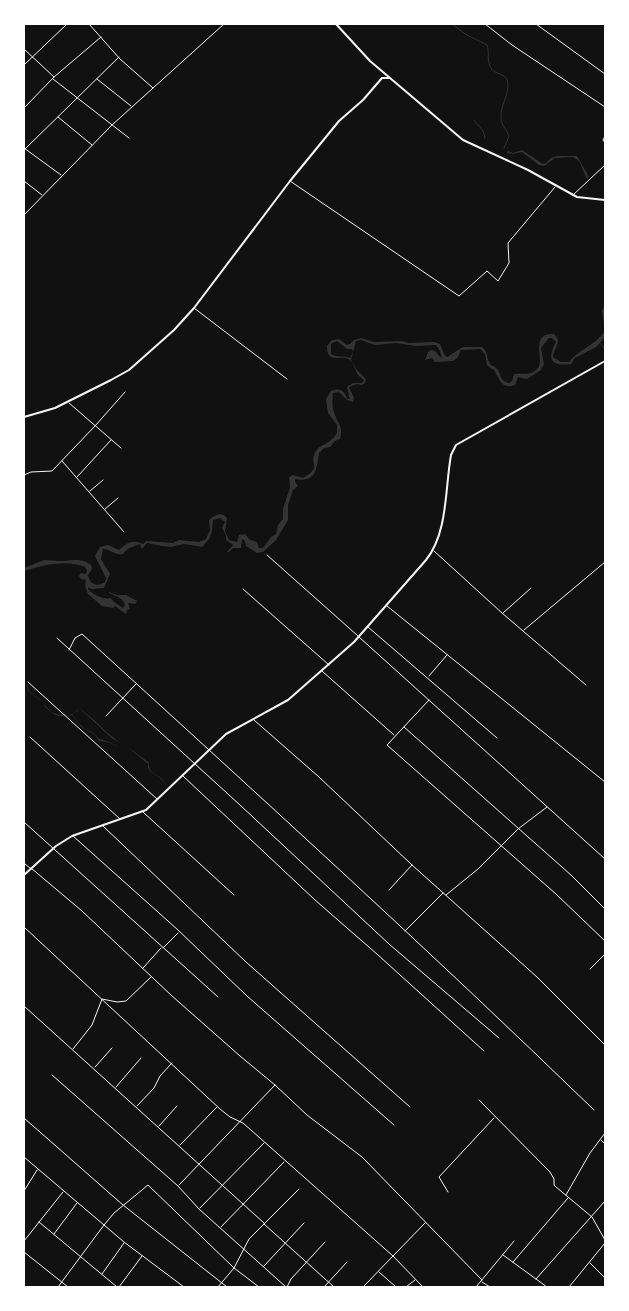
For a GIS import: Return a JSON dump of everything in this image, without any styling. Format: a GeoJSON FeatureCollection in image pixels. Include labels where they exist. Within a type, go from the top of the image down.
{"type":"FeatureCollection","features":[{"type":"Feature","properties":{"kind":"main road"},"geometry":{"type":"LineString","coordinates":[[336,24],[360,51],[463,140],[528,170],[577,197],[605,200]]}},
{"type":"Feature","properties":{"kind":"main road"},"geometry":{"type":"LineString","coordinates":[[381,70],[382,78]]}},
{"type":"Feature","properties":{"kind":"main road"},"geometry":{"type":"LineString","coordinates":[[24,417],[68,402],[129,370],[174,330],[194,308],[290,181],[339,120],[362,100],[382,78],[391,78]]}},
{"type":"Feature","properties":{"kind":"main road"},"geometry":{"type":"LineString","coordinates":[[24,875],[53,848],[72,836],[143,812],[230,732],[284,704],[359,636],[433,550],[440,534],[451,455],[456,445],[605,361]]}},
{"type":"Feature","properties":{"kind":"street"},"geometry":{"type":"LineString","coordinates":[[24,65],[67,24]]}},
{"type":"Feature","properties":{"kind":"street"},"geometry":{"type":"LineString","coordinates":[[89,24],[119,58],[153,88]]}},
{"type":"Feature","properties":{"kind":"street"},"geometry":{"type":"LineString","coordinates":[[24,215],[61,175],[112,125],[224,24]]}},
{"type":"Feature","properties":{"kind":"street"},"geometry":{"type":"LineString","coordinates":[[485,24],[512,46],[605,107]]}},
{"type":"Feature","properties":{"kind":"street"},"geometry":{"type":"LineString","coordinates":[[536,24],[605,74]]}},
{"type":"Feature","properties":{"kind":"street"},"geometry":{"type":"LineString","coordinates":[[24,108],[53,78],[101,37]]}},
{"type":"Feature","properties":{"kind":"street"},"geometry":{"type":"LineString","coordinates":[[24,49],[53,78],[129,138]]}},
{"type":"Feature","properties":{"kind":"street"},"geometry":{"type":"LineString","coordinates":[[61,175],[24,149],[119,58]]}},
{"type":"Feature","properties":{"kind":"street"},"geometry":{"type":"LineString","coordinates":[[96,79],[132,107]]}},
{"type":"Feature","properties":{"kind":"street"},"geometry":{"type":"LineString","coordinates":[[57,116],[92,145]]}},
{"type":"Feature","properties":{"kind":"street"},"geometry":{"type":"LineString","coordinates":[[605,136],[603,140],[605,143]]}},
{"type":"Feature","properties":{"kind":"street"},"geometry":{"type":"LineString","coordinates":[[573,195],[605,165]]}},
{"type":"Feature","properties":{"kind":"street"},"geometry":{"type":"LineString","coordinates":[[24,181],[42,196]]}},
{"type":"Feature","properties":{"kind":"street"},"geometry":{"type":"LineString","coordinates":[[290,181],[459,296],[487,271],[498,281],[509,263],[508,244],[556,186]]}},
{"type":"Feature","properties":{"kind":"street"},"geometry":{"type":"LineString","coordinates":[[194,308],[287,378]]}},
{"type":"Feature","properties":{"kind":"street"},"geometry":{"type":"LineString","coordinates":[[24,476],[31,472],[52,471],[125,392]]}},
{"type":"Feature","properties":{"kind":"street"},"geometry":{"type":"LineString","coordinates":[[68,402],[121,448]]}},
{"type":"Feature","properties":{"kind":"street"},"geometry":{"type":"LineString","coordinates":[[76,477],[111,440]]}},
{"type":"Feature","properties":{"kind":"street"},"geometry":{"type":"LineString","coordinates":[[62,461],[124,532]]}},
{"type":"Feature","properties":{"kind":"street"},"geometry":{"type":"LineString","coordinates":[[89,492],[103,480]]}},
{"type":"Feature","properties":{"kind":"street"},"geometry":{"type":"LineString","coordinates":[[105,510],[118,498]]}},
{"type":"Feature","properties":{"kind":"street"},"geometry":{"type":"LineString","coordinates":[[433,550],[502,613],[586,685]]}},
{"type":"Feature","properties":{"kind":"street"},"geometry":{"type":"LineString","coordinates":[[267,555],[605,858]]}},
{"type":"Feature","properties":{"kind":"street"},"geometry":{"type":"LineString","coordinates":[[523,631],[605,562]]}},
{"type":"Feature","properties":{"kind":"street"},"geometry":{"type":"LineString","coordinates":[[502,613],[531,588]]}},
{"type":"Feature","properties":{"kind":"street"},"geometry":{"type":"LineString","coordinates":[[243,589],[328,665]]}},
{"type":"Feature","properties":{"kind":"street"},"geometry":{"type":"LineString","coordinates":[[386,605],[605,782]]}},
{"type":"Feature","properties":{"kind":"street"},"geometry":{"type":"LineString","coordinates":[[368,626],[497,738]]}},
{"type":"Feature","properties":{"kind":"street"},"geometry":{"type":"LineString","coordinates":[[70,650],[75,638],[82,634],[503,1022],[594,1110]]}},
{"type":"Feature","properties":{"kind":"street"},"geometry":{"type":"LineString","coordinates":[[57,638],[389,944],[499,1038]]}},
{"type":"Feature","properties":{"kind":"street"},"geometry":{"type":"LineString","coordinates":[[428,677],[448,654]]}},
{"type":"Feature","properties":{"kind":"street"},"geometry":{"type":"LineString","coordinates":[[322,670],[395,736]]}},
{"type":"Feature","properties":{"kind":"street"},"geometry":{"type":"LineString","coordinates":[[28,682],[158,800]]}},
{"type":"Feature","properties":{"kind":"street"},"geometry":{"type":"LineString","coordinates":[[106,716],[136,684]]}},
{"type":"Feature","properties":{"kind":"street"},"geometry":{"type":"LineString","coordinates":[[429,700],[387,744],[556,894],[605,941]]}},
{"type":"Feature","properties":{"kind":"street"},"geometry":{"type":"LineString","coordinates":[[253,720],[319,777],[412,865],[543,982],[605,1045]]}},
{"type":"Feature","properties":{"kind":"street"},"geometry":{"type":"LineString","coordinates":[[404,727],[571,876],[605,909]]}},
{"type":"Feature","properties":{"kind":"street"},"geometry":{"type":"LineString","coordinates":[[30,737],[121,820]]}},
{"type":"Feature","properties":{"kind":"street"},"geometry":{"type":"LineString","coordinates":[[183,776],[315,900],[484,1051]]}},
{"type":"Feature","properties":{"kind":"street"},"geometry":{"type":"LineString","coordinates":[[446,895],[478,869],[518,829],[547,807]]}},
{"type":"Feature","properties":{"kind":"street"},"geometry":{"type":"LineString","coordinates":[[143,812],[234,895]]}},
{"type":"Feature","properties":{"kind":"street"},"geometry":{"type":"LineString","coordinates":[[24,822],[218,997]]}},
{"type":"Feature","properties":{"kind":"street"},"geometry":{"type":"LineString","coordinates":[[102,826],[246,962],[410,1107]]}},
{"type":"Feature","properties":{"kind":"street"},"geometry":{"type":"LineString","coordinates":[[72,836],[247,996],[394,1125]]}},
{"type":"Feature","properties":{"kind":"street"},"geometry":{"type":"LineString","coordinates":[[24,862],[82,911],[240,1056],[307,1114],[362,1158],[490,1287]]}},
{"type":"Feature","properties":{"kind":"street"},"geometry":{"type":"LineString","coordinates":[[389,890],[412,865]]}},
{"type":"Feature","properties":{"kind":"street"},"geometry":{"type":"LineString","coordinates":[[405,932],[443,893]]}},
{"type":"Feature","properties":{"kind":"street"},"geometry":{"type":"LineString","coordinates":[[24,928],[230,1117],[240,1122],[264,1142],[393,1256],[424,1287]]}},
{"type":"Feature","properties":{"kind":"street"},"geometry":{"type":"LineString","coordinates":[[143,968],[179,932]]}},
{"type":"Feature","properties":{"kind":"street"},"geometry":{"type":"LineString","coordinates":[[590,970],[605,954]]}},
{"type":"Feature","properties":{"kind":"street"},"geometry":{"type":"LineString","coordinates":[[102,999],[117,1002],[126,1001],[152,977]]}},
{"type":"Feature","properties":{"kind":"street"},"geometry":{"type":"LineString","coordinates":[[73,1049],[92,1025],[102,999]]}},
{"type":"Feature","properties":{"kind":"street"},"geometry":{"type":"LineString","coordinates":[[24,1006],[334,1287]]}},
{"type":"Feature","properties":{"kind":"street"},"geometry":{"type":"LineString","coordinates":[[94,1068],[112,1048]]}},
{"type":"Feature","properties":{"kind":"street"},"geometry":{"type":"LineString","coordinates":[[116,1088],[141,1058]]}},
{"type":"Feature","properties":{"kind":"street"},"geometry":{"type":"LineString","coordinates":[[136,1106],[154,1088],[160,1076],[172,1063]]}},
{"type":"Feature","properties":{"kind":"street"},"geometry":{"type":"LineString","coordinates":[[52,1075],[178,1186],[220,1228],[286,1287],[325,1242]]}},
{"type":"Feature","properties":{"kind":"street"},"geometry":{"type":"LineString","coordinates":[[178,1186],[275,1085]]}},
{"type":"Feature","properties":{"kind":"street"},"geometry":{"type":"LineString","coordinates":[[479,1100],[550,1172],[556,1188],[592,1217],[605,1242],[569,1287]]}},
{"type":"Feature","properties":{"kind":"street"},"geometry":{"type":"LineString","coordinates":[[158,1126],[177,1106]]}},
{"type":"Feature","properties":{"kind":"street"},"geometry":{"type":"LineString","coordinates":[[179,1146],[218,1106]]}},
{"type":"Feature","properties":{"kind":"street"},"geometry":{"type":"LineString","coordinates":[[448,1192],[439,1177],[495,1117]]}},
{"type":"Feature","properties":{"kind":"street"},"geometry":{"type":"LineString","coordinates":[[24,1118],[123,1205],[227,1287]]}},
{"type":"Feature","properties":{"kind":"street"},"geometry":{"type":"LineString","coordinates":[[514,1262],[567,1197],[590,1153],[605,1133]]}},
{"type":"Feature","properties":{"kind":"street"},"geometry":{"type":"LineString","coordinates":[[600,1140],[605,1144]]}},
{"type":"Feature","properties":{"kind":"street"},"geometry":{"type":"LineString","coordinates":[[200,1209],[264,1142]]}},
{"type":"Feature","properties":{"kind":"street"},"geometry":{"type":"LineString","coordinates":[[24,1158],[124,1242],[184,1287]]}},
{"type":"Feature","properties":{"kind":"street"},"geometry":{"type":"LineString","coordinates":[[220,1228],[285,1161]]}},
{"type":"Feature","properties":{"kind":"street"},"geometry":{"type":"LineString","coordinates":[[24,1191],[37,1169]]}},
{"type":"Feature","properties":{"kind":"street"},"geometry":{"type":"LineString","coordinates":[[58,1287],[104,1224],[123,1205],[148,1185],[234,1268],[259,1287]]}},
{"type":"Feature","properties":{"kind":"street"},"geometry":{"type":"LineString","coordinates":[[218,1287],[234,1268],[243,1248],[264,1223],[299,1189]]}},
{"type":"Feature","properties":{"kind":"street"},"geometry":{"type":"LineString","coordinates":[[24,1240],[64,1192]]}},
{"type":"Feature","properties":{"kind":"street"},"geometry":{"type":"LineString","coordinates":[[536,1279],[605,1201]]}},
{"type":"Feature","properties":{"kind":"street"},"geometry":{"type":"LineString","coordinates":[[53,1234],[77,1202]]}},
{"type":"Feature","properties":{"kind":"street"},"geometry":{"type":"LineString","coordinates":[[39,1222],[101,1275],[118,1287],[142,1256]]}},
{"type":"Feature","properties":{"kind":"street"},"geometry":{"type":"LineString","coordinates":[[263,1266],[304,1223]]}},
{"type":"Feature","properties":{"kind":"street"},"geometry":{"type":"LineString","coordinates":[[363,1287],[425,1223]]}},
{"type":"Feature","properties":{"kind":"street"},"geometry":{"type":"LineString","coordinates":[[476,1287],[514,1241]]}},
{"type":"Feature","properties":{"kind":"street"},"geometry":{"type":"LineString","coordinates":[[101,1275],[124,1242]]}},
{"type":"Feature","properties":{"kind":"street"},"geometry":{"type":"LineString","coordinates":[[24,1252],[68,1287]]}},
{"type":"Feature","properties":{"kind":"street"},"geometry":{"type":"LineString","coordinates":[[503,1255],[548,1287]]}},
{"type":"Feature","properties":{"kind":"street"},"geometry":{"type":"LineString","coordinates":[[324,1287],[347,1262]]}},
{"type":"Feature","properties":{"kind":"street"},"geometry":{"type":"LineString","coordinates":[[590,1262],[605,1278]]}},
{"type":"Feature","properties":{"kind":"street"},"geometry":{"type":"LineString","coordinates":[[379,1271],[396,1287]]}},
{"type":"Feature","properties":{"kind":"street"},"geometry":{"type":"LineString","coordinates":[[406,1287],[416,1279]]}},
{"type":"Feature","properties":{"kind":"shaded area"},"geometry":{"type":"Polygon","coordinates":[[[522,150],[543,164],[557,156],[577,156],[589,177],[587,179],[579,161],[573,157],[555,158],[544,166],[539,165],[522,152],[513,154],[507,153],[508,151],[513,153],[522,150]]]}},
{"type":"Feature","properties":{"kind":"shaded area"},"geometry":{"type":"Polygon","coordinates":[[[605,304],[605,331],[602,311],[605,304]]]}},
{"type":"Feature","properties":{"kind":"shaded area"},"geometry":{"type":"Polygon","coordinates":[[[605,331],[605,337],[596,347],[575,358],[571,364],[564,365],[555,363],[552,360],[553,348],[556,342],[549,338],[541,348],[544,364],[541,370],[527,379],[518,377],[515,385],[510,386],[504,385],[494,370],[487,365],[485,354],[480,349],[461,350],[458,357],[453,361],[435,362],[432,358],[425,360],[428,352],[431,350],[435,351],[442,359],[436,345],[416,346],[396,343],[375,345],[361,340],[356,341],[351,360],[366,379],[365,383],[349,387],[354,398],[353,402],[347,400],[339,392],[333,393],[333,410],[341,429],[340,439],[319,453],[316,469],[311,477],[302,480],[295,479],[298,486],[293,490],[288,505],[288,520],[276,540],[263,552],[257,553],[246,546],[245,541],[242,539],[241,548],[233,548],[227,552],[233,545],[226,540],[226,535],[222,528],[225,522],[220,518],[213,520],[211,535],[203,547],[184,544],[171,547],[147,543],[143,548],[141,548],[140,544],[130,548],[123,554],[103,549],[101,559],[110,574],[104,588],[91,589],[88,587],[88,589],[99,596],[111,598],[123,608],[125,605],[123,601],[109,592],[117,595],[126,595],[137,601],[135,604],[128,603],[130,609],[127,610],[126,614],[115,606],[113,608],[102,606],[88,594],[85,586],[86,580],[81,579],[79,576],[81,573],[86,574],[85,567],[63,563],[24,571],[24,568],[43,560],[82,561],[91,565],[92,569],[88,575],[90,581],[94,584],[99,584],[105,582],[106,578],[95,556],[100,547],[108,545],[119,550],[133,542],[143,544],[146,541],[173,543],[179,540],[199,542],[206,539],[210,530],[209,520],[220,514],[227,518],[225,531],[229,540],[237,542],[239,535],[245,534],[249,539],[257,542],[259,548],[263,548],[271,537],[276,534],[278,525],[283,519],[283,509],[290,487],[289,477],[293,475],[303,478],[309,474],[314,468],[313,459],[316,451],[319,447],[333,439],[337,433],[337,425],[328,413],[326,399],[331,391],[337,389],[342,390],[347,399],[350,399],[347,387],[353,383],[362,383],[364,380],[358,375],[352,362],[347,358],[330,357],[327,346],[332,340],[339,339],[347,345],[361,338],[374,342],[434,342],[440,344],[447,357],[463,347],[482,347],[491,365],[498,370],[504,381],[509,383],[512,381],[514,374],[529,373],[537,369],[540,360],[540,343],[546,335],[554,334],[557,337],[558,342],[553,357],[561,362],[569,362],[605,331]],[[337,341],[331,344],[331,354],[350,358],[353,352],[352,349],[347,349],[337,341]]]}},
{"type":"Feature","properties":{"kind":"shaded area"},"geometry":{"type":"Polygon","coordinates":[[[78,708],[87,714],[127,747],[113,739],[78,708]]]}},
{"type":"Feature","properties":{"kind":"shaded area"},"geometry":{"type":"Polygon","coordinates":[[[51,712],[68,716],[60,716],[51,712]]]}},
{"type":"Feature","properties":{"kind":"shaded area"},"geometry":{"type":"Polygon","coordinates":[[[94,734],[99,739],[108,741],[124,750],[116,746],[108,742],[99,741],[94,734]]]}},
{"type":"Feature","properties":{"kind":"shaded area"},"geometry":{"type":"Polygon","coordinates":[[[127,747],[149,763],[151,771],[167,785],[153,774],[148,768],[148,764],[127,747]]]}},
{"type":"Feature","properties":{"kind":"waterway"},"geometry":{"type":"LineString","coordinates":[[452,24],[465,34],[487,45],[491,68],[507,80],[507,92],[501,114],[502,123],[509,136],[504,148]]}},
{"type":"Feature","properties":{"kind":"waterway"},"geometry":{"type":"LineString","coordinates":[[474,120],[483,131],[485,138]]}},
{"type":"Feature","properties":{"kind":"waterway"},"geometry":{"type":"LineString","coordinates":[[599,342],[605,349]]}}]}
